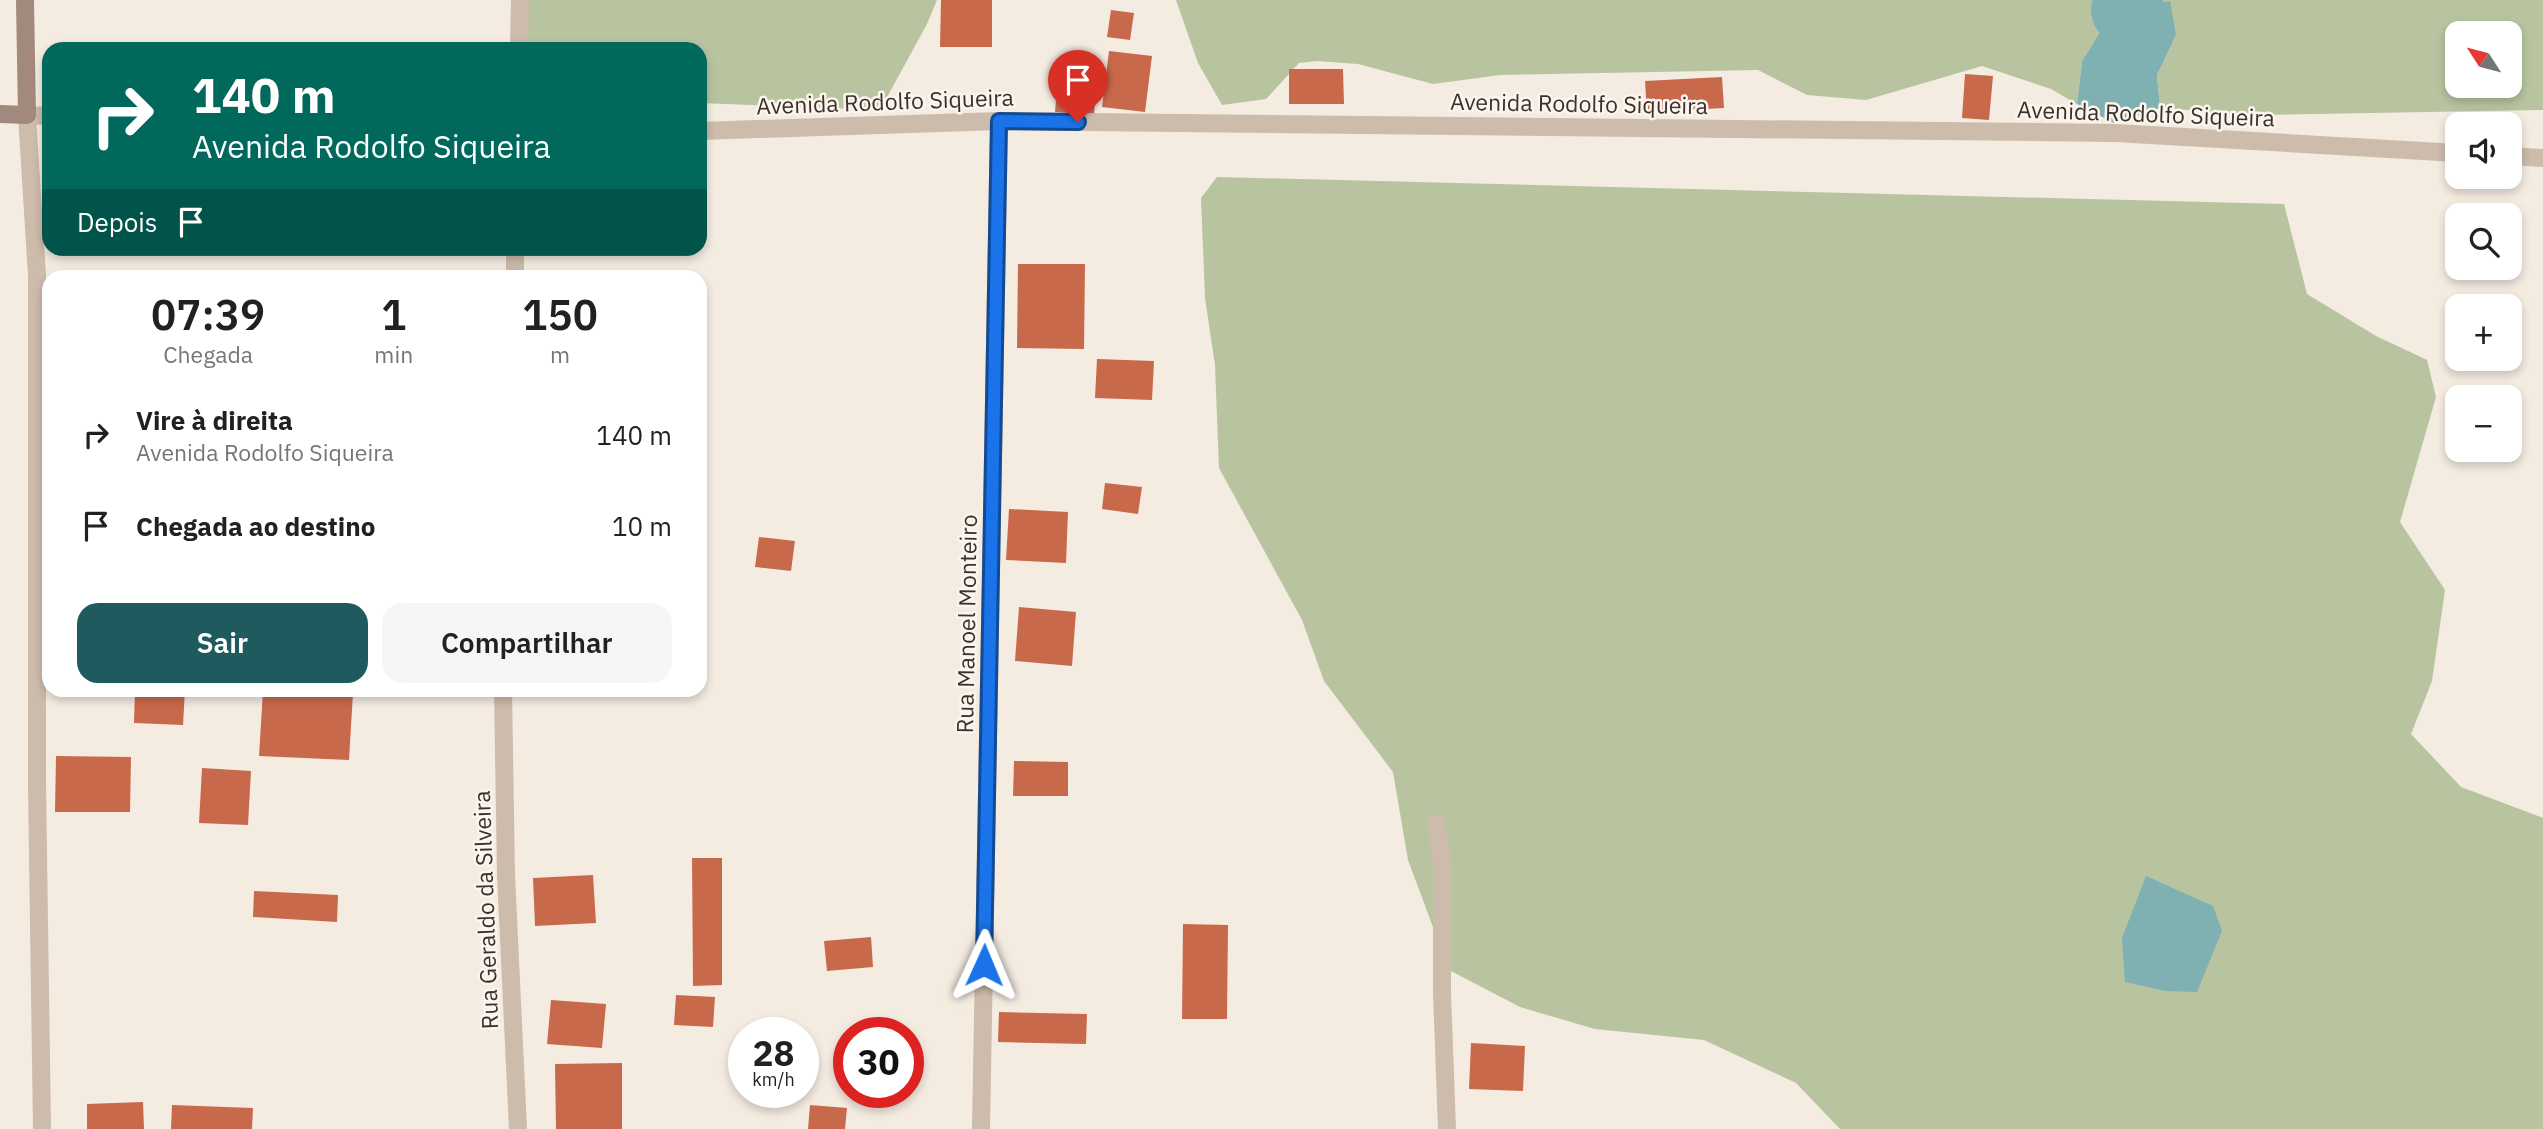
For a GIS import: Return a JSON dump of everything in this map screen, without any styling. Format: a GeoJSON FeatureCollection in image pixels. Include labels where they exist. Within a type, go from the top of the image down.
{"type":"FeatureCollection","features":[{"type":"Feature","properties":{"kind":"street"},"geometry":{"type":"LineString","coordinates":[[25,0],[27,114],[37,275],[37,785],[42,1129]]}},
{"type":"Feature","properties":{"kind":"street"},"geometry":{"type":"LineString","coordinates":[[519,42],[520,0]]}},
{"type":"Feature","properties":{"kind":"street"},"geometry":{"type":"LineString","coordinates":[[0,114],[42,115]]}},
{"type":"Feature","properties":{"kind":"street","name":"Avenida Rodolfo Siqueira"},"geometry":{"type":"LineString","coordinates":[[707,131],[999,121],[2116,134],[2445,152]]}},
{"type":"Feature","properties":{"kind":"street","name":"Rua Manoel Monteiro"},"geometry":{"type":"LineString","coordinates":[[981,1129],[999,121]]}},
{"type":"Feature","properties":{"kind":"street"},"geometry":{"type":"LineString","coordinates":[[2522,157],[2543,158]]}},
{"type":"Feature","properties":{"kind":"street","name":"Rua Geraldo da Silveira"},"geometry":{"type":"LineString","coordinates":[[503,697],[506,876],[518,1129]]}},
{"type":"Feature","properties":{"kind":"street"},"geometry":{"type":"LineString","coordinates":[[1437,823],[1442,864],[1442,993],[1447,1129]]}},
{"type":"Feature","properties":{"kind":"green space"},"geometry":{"type":"Polygon","coordinates":[[[518,0],[937,0],[927,24],[880,110],[707,103],[707,42],[515,42],[518,0]]]}},
{"type":"Feature","properties":{"kind":"green space"},"geometry":{"type":"Polygon","coordinates":[[[1176,0],[2543,0],[2543,110],[2258,115],[2160,108],[2157,75],[2176,35],[2082,62],[2077,104],[2051,89],[1982,66],[1866,100],[1807,95],[1758,70],[1500,75],[1433,84],[1358,64],[1317,61],[1299,63],[1266,99],[1222,105],[1198,63],[1176,0]]]}},
{"type":"Feature","properties":{"kind":"green space"},"geometry":{"type":"Polygon","coordinates":[[[1217,177],[2284,204],[2307,294],[2376,336],[2427,360],[2436,397],[2400,522],[2445,590],[2432,681],[2411,734],[2461,787],[2543,818],[2543,1129],[1840,1129],[1796,1083],[1704,1040],[1595,1029],[1520,1007],[1449,970],[1408,860],[1393,772],[1324,681],[1302,620],[1219,468],[1215,365],[1205,298],[1201,198],[1217,177]]]}},
{"type":"Feature","properties":{"kind":"water"},"geometry":{"type":"Polygon","coordinates":[[[2170,1],[2176,35],[2157,75],[2160,108],[2114,123],[2077,104],[2082,62],[2102,29],[2126,10],[2170,1]]]}},
{"type":"Feature","properties":{"kind":"water"},"geometry":{"type":"Polygon","coordinates":[[[2146,876],[2213,906],[2222,931],[2197,992],[2166,991],[2125,982],[2122,938],[2146,876]]]}},
{"type":"Feature","properties":{"kind":"building"},"geometry":{"type":"Polygon","coordinates":[[[941,0],[992,0],[992,47],[940,47],[941,0]]]}},
{"type":"Feature","properties":{"kind":"building"},"geometry":{"type":"Polygon","coordinates":[[[1111,10],[1134,13],[1130,40],[1107,37],[1111,10]]]}},
{"type":"Feature","properties":{"kind":"building"},"geometry":{"type":"Polygon","coordinates":[[[1109,51],[1152,56],[1145,112],[1102,107],[1109,51]]]}},
{"type":"Feature","properties":{"kind":"building"},"geometry":{"type":"Polygon","coordinates":[[[1059,62],[1098,65],[1094,115],[1055,112],[1059,62]]]}},
{"type":"Feature","properties":{"kind":"building"},"geometry":{"type":"Polygon","coordinates":[[[1289,69],[1343,69],[1344,104],[1289,104],[1289,69]]]}},
{"type":"Feature","properties":{"kind":"building"},"geometry":{"type":"Polygon","coordinates":[[[1965,74],[1993,76],[1989,120],[1962,118],[1965,74]]]}},
{"type":"Feature","properties":{"kind":"building"},"geometry":{"type":"Polygon","coordinates":[[[1722,77],[1724,108],[1647,112],[1645,81],[1722,77]]]}},
{"type":"Feature","properties":{"kind":"building"},"geometry":{"type":"Polygon","coordinates":[[[1018,264],[1085,264],[1084,349],[1017,348],[1018,264]]]}},
{"type":"Feature","properties":{"kind":"building"},"geometry":{"type":"Polygon","coordinates":[[[1097,359],[1154,361],[1152,400],[1095,398],[1097,359]]]}},
{"type":"Feature","properties":{"kind":"building"},"geometry":{"type":"Polygon","coordinates":[[[1105,483],[1142,487],[1138,514],[1102,509],[1105,483]]]}},
{"type":"Feature","properties":{"kind":"building"},"geometry":{"type":"Polygon","coordinates":[[[1009,509],[1068,512],[1066,563],[1006,560],[1009,509]]]}},
{"type":"Feature","properties":{"kind":"building"},"geometry":{"type":"Polygon","coordinates":[[[759,537],[795,541],[791,571],[755,567],[759,537]]]}},
{"type":"Feature","properties":{"kind":"building"},"geometry":{"type":"Polygon","coordinates":[[[1019,607],[1076,612],[1072,666],[1015,661],[1019,607]]]}},
{"type":"Feature","properties":{"kind":"building"},"geometry":{"type":"Polygon","coordinates":[[[135,697],[185,697],[183,725],[134,723],[135,697]]]}},
{"type":"Feature","properties":{"kind":"building"},"geometry":{"type":"Polygon","coordinates":[[[263,697],[353,697],[349,760],[259,756],[263,697]]]}},
{"type":"Feature","properties":{"kind":"building"},"geometry":{"type":"Polygon","coordinates":[[[56,756],[131,757],[130,812],[55,812],[56,756]]]}},
{"type":"Feature","properties":{"kind":"building"},"geometry":{"type":"Polygon","coordinates":[[[1014,761],[1068,762],[1068,796],[1013,796],[1014,761]]]}},
{"type":"Feature","properties":{"kind":"building"},"geometry":{"type":"Polygon","coordinates":[[[202,768],[251,771],[248,825],[199,823],[202,768]]]}},
{"type":"Feature","properties":{"kind":"building"},"geometry":{"type":"Polygon","coordinates":[[[692,858],[722,858],[722,985],[693,986],[692,858]]]}},
{"type":"Feature","properties":{"kind":"building"},"geometry":{"type":"Polygon","coordinates":[[[593,875],[596,923],[535,926],[533,878],[593,875]]]}},
{"type":"Feature","properties":{"kind":"building"},"geometry":{"type":"Polygon","coordinates":[[[254,891],[338,895],[337,922],[253,917],[254,891]]]}},
{"type":"Feature","properties":{"kind":"building"},"geometry":{"type":"Polygon","coordinates":[[[1183,924],[1228,925],[1227,1019],[1182,1019],[1183,924]]]}},
{"type":"Feature","properties":{"kind":"building"},"geometry":{"type":"Polygon","coordinates":[[[871,937],[873,967],[827,971],[824,941],[871,937]]]}},
{"type":"Feature","properties":{"kind":"building"},"geometry":{"type":"Polygon","coordinates":[[[676,995],[715,997],[713,1027],[674,1025],[676,995]]]}},
{"type":"Feature","properties":{"kind":"building"},"geometry":{"type":"Polygon","coordinates":[[[551,1000],[606,1004],[602,1048],[547,1044],[551,1000]]]}},
{"type":"Feature","properties":{"kind":"building"},"geometry":{"type":"Polygon","coordinates":[[[999,1012],[1087,1014],[1086,1044],[998,1042],[999,1012]]]}},
{"type":"Feature","properties":{"kind":"building"},"geometry":{"type":"Polygon","coordinates":[[[1471,1043],[1525,1046],[1523,1091],[1469,1089],[1471,1043]]]}},
{"type":"Feature","properties":{"kind":"building"},"geometry":{"type":"Polygon","coordinates":[[[622,1063],[622,1129],[556,1129],[555,1064],[622,1063]]]}},
{"type":"Feature","properties":{"kind":"building"},"geometry":{"type":"Polygon","coordinates":[[[143,1102],[144,1129],[87,1129],[87,1104],[143,1102]]]}},
{"type":"Feature","properties":{"kind":"building"},"geometry":{"type":"Polygon","coordinates":[[[172,1105],[253,1108],[252,1129],[171,1129],[172,1105]]]}},
{"type":"Feature","properties":{"kind":"building"},"geometry":{"type":"Polygon","coordinates":[[[819,1106],[847,1108],[845,1129],[808,1129],[810,1108],[819,1108],[819,1106]]]}},
{"type":"Feature","properties":{"kind":"waterway"},"geometry":{"type":"LineString","coordinates":[[2126,10],[2128,0]]}},
{"type":"Feature","properties":{"kind":"route"},"geometry":{"type":"LineString","coordinates":[[984,965],[999,121],[1078,122]]}}]}
